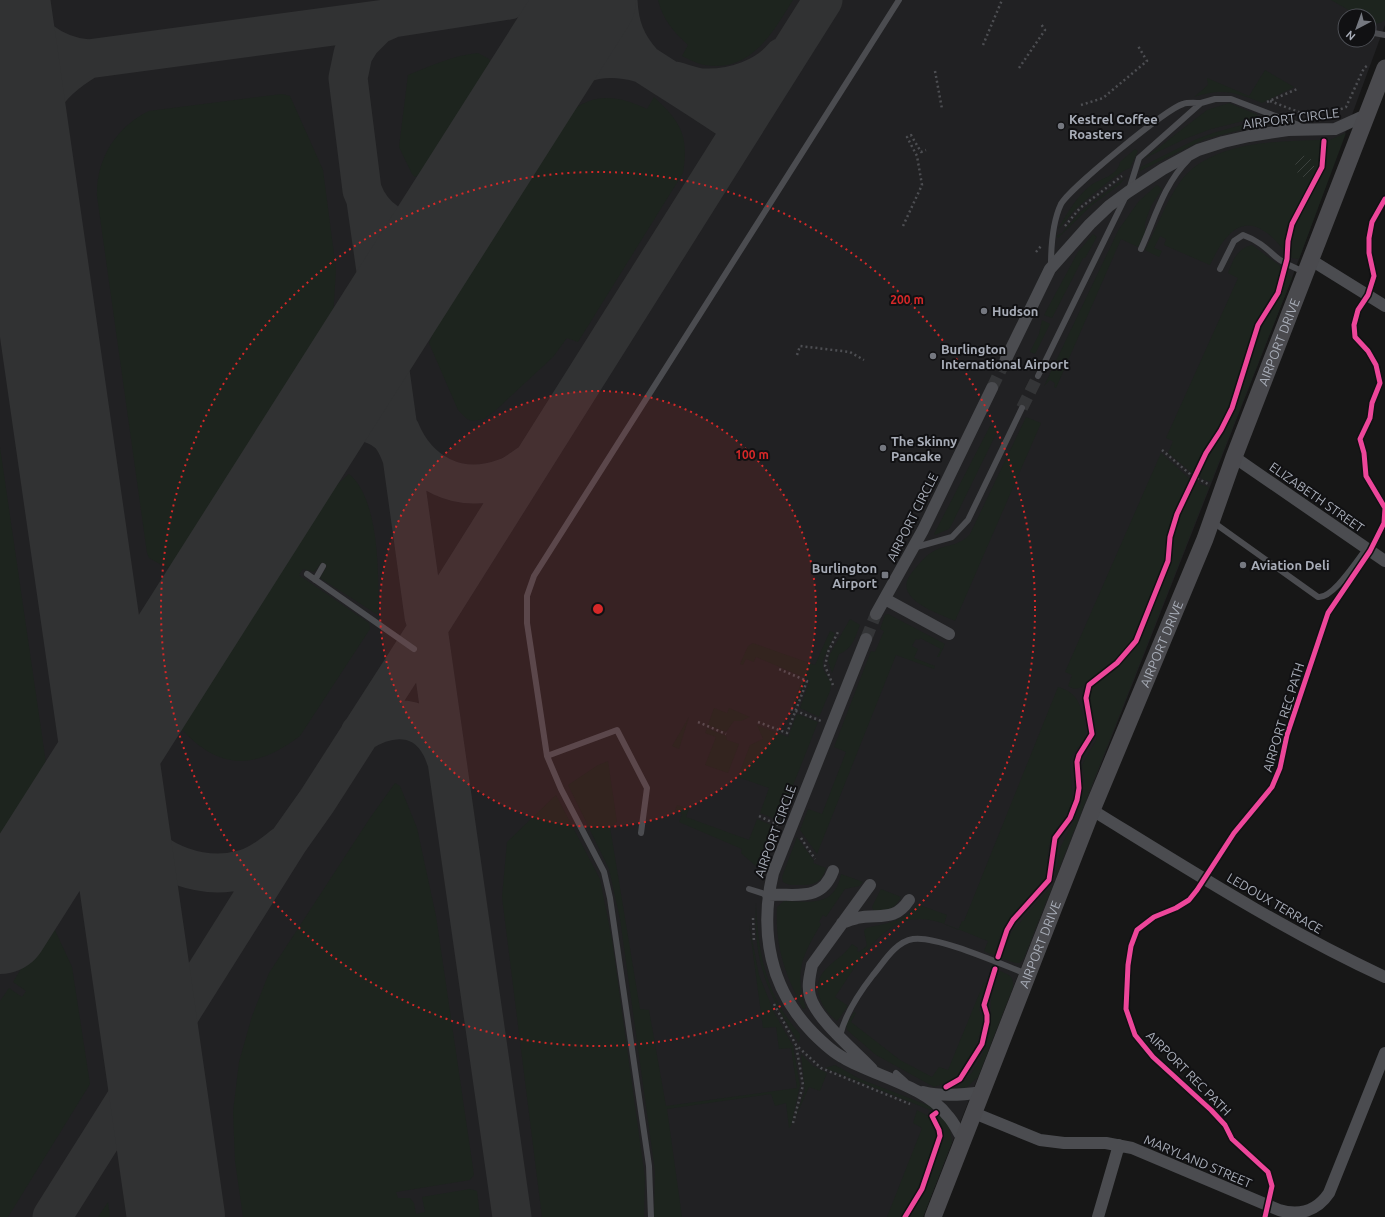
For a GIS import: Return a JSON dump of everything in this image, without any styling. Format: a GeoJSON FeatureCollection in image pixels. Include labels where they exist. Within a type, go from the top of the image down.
{"type":"FeatureCollection","features":[{"type":"Feature","properties":{"kind":"main road","name":"AIRPORT DRIVE"},"geometry":{"type":"LineString","coordinates":[[933,1217],[1092,810],[1211,520],[1385,68]]}},
{"type":"Feature","properties":{"kind":"street","name":"AIRPORT CIRCLE"},"geometry":{"type":"LineString","coordinates":[[1006,359],[1050,269],[1090,224],[1109,206],[1128,192],[1163,169],[1198,150],[1249,136],[1309,129],[1335,129],[1366,115]]}},
{"type":"Feature","properties":{"kind":"street"},"geometry":{"type":"LineString","coordinates":[[1309,266],[1385,306]]}},
{"type":"Feature","properties":{"kind":"street","name":"AIRPORT CIRCLE"},"geometry":{"type":"LineString","coordinates":[[876,614],[913,549],[992,388]]}},
{"type":"Feature","properties":{"kind":"street","name":"ELIZABETH STREET"},"geometry":{"type":"LineString","coordinates":[[1234,457],[1385,561]]}},
{"type":"Feature","properties":{"kind":"street"},"geometry":{"type":"LineString","coordinates":[[885,599],[949,634]]}},
{"type":"Feature","properties":{"kind":"street","name":"AIRPORT CIRCLE"},"geometry":{"type":"LineString","coordinates":[[866,639],[780,852],[773,873],[768,895],[768,941],[782,993],[800,1020],[823,1043],[843,1058],[915,1090],[935,1096],[965,1095],[982,1092]]}},
{"type":"Feature","properties":{"kind":"street","name":"LEDOUX TERRACE"},"geometry":{"type":"LineString","coordinates":[[1092,810],[1271,918],[1319,945],[1385,976]]}},
{"type":"Feature","properties":{"kind":"street"},"geometry":{"type":"LineString","coordinates":[[768,895],[812,894],[823,889],[830,880],[833,871]]}},
{"type":"Feature","properties":{"kind":"street"},"geometry":{"type":"LineString","coordinates":[[870,885],[812,965],[809,994],[814,1008],[879,1075]]}},
{"type":"Feature","properties":{"kind":"street"},"geometry":{"type":"LineString","coordinates":[[842,923],[858,917],[888,916],[899,912],[908,900]]}},
{"type":"Feature","properties":{"kind":"street","name":"MARYLAND STREET"},"geometry":{"type":"LineString","coordinates":[[974,1113],[1040,1140],[1120,1145],[1146,1153],[1279,1210],[1291,1213],[1304,1212],[1316,1207],[1329,1193],[1385,1053]]}},
{"type":"Feature","properties":{"kind":"street","name":"AIRPORT CIRCLE"},"geometry":{"type":"LineString","coordinates":[[915,1090],[934,1102],[947,1114],[963,1140]]}},
{"type":"Feature","properties":{"kind":"street"},"geometry":{"type":"LineString","coordinates":[[1098,1217],[1120,1145]]}},
{"type":"Feature","properties":{"kind":"lane"},"geometry":{"type":"LineString","coordinates":[[651,1217],[649,1166],[610,898],[604,872],[561,789],[547,756],[527,623],[527,596],[534,576],[899,0]]}},
{"type":"Feature","properties":{"kind":"lane"},"geometry":{"type":"LineString","coordinates":[[1050,269],[1051,238],[1062,203],[1094,172],[1159,117],[1183,104],[1201,103],[1215,99],[1230,99],[1309,129]]}},
{"type":"Feature","properties":{"kind":"lane"},"geometry":{"type":"LineString","coordinates":[[1038,376],[1128,192],[1139,158],[1201,103]]}},
{"type":"Feature","properties":{"kind":"lane"},"geometry":{"type":"LineString","coordinates":[[1141,249],[1164,194],[1178,170],[1198,150]]}},
{"type":"Feature","properties":{"kind":"lane"},"geometry":{"type":"LineString","coordinates":[[1220,269],[1234,241],[1243,235],[1254,238],[1267,247],[1286,264],[1309,266]]}},
{"type":"Feature","properties":{"kind":"lane"},"geometry":{"type":"LineString","coordinates":[[913,549],[952,537],[968,520],[1022,408]]}},
{"type":"Feature","properties":{"kind":"lane"},"geometry":{"type":"LineString","coordinates":[[1211,520],[1318,597],[1322,598],[1331,593],[1367,548]]}},
{"type":"Feature","properties":{"kind":"lane"},"geometry":{"type":"LineString","coordinates":[[314,580],[323,566]]}},
{"type":"Feature","properties":{"kind":"lane"},"geometry":{"type":"LineString","coordinates":[[307,574],[414,649]]}},
{"type":"Feature","properties":{"kind":"lane"},"geometry":{"type":"LineString","coordinates":[[547,756],[617,730],[646,788],[641,833]]}},
{"type":"Feature","properties":{"kind":"lane"},"geometry":{"type":"LineString","coordinates":[[749,889],[768,895]]}},
{"type":"Feature","properties":{"kind":"lane"},"geometry":{"type":"LineString","coordinates":[[840,1036],[843,1021],[866,984],[896,947],[913,939],[930,940],[974,954],[1028,975]]}},
{"type":"Feature","properties":{"kind":"lane"},"geometry":{"type":"LineString","coordinates":[[896,1073],[915,1090]]}},
{"type":"Feature","properties":{"kind":"path"},"geometry":{"type":"LineString","coordinates":[[983,45],[1002,0]]}},
{"type":"Feature","properties":{"kind":"path"},"geometry":{"type":"LineString","coordinates":[[1019,68],[1045,30],[1042,24]]}},
{"type":"Feature","properties":{"kind":"path"},"geometry":{"type":"LineString","coordinates":[[1081,106],[1102,98],[1147,61],[1138,46]]}},
{"type":"Feature","properties":{"kind":"path"},"geometry":{"type":"LineString","coordinates":[[1324,116],[1346,107],[1364,68],[1368,65]]}},
{"type":"Feature","properties":{"kind":"path"},"geometry":{"type":"LineString","coordinates":[[935,71],[942,109]]}},
{"type":"Feature","properties":{"kind":"path"},"geometry":{"type":"LineString","coordinates":[[1270,101],[1304,114],[1318,116]]}},
{"type":"Feature","properties":{"kind":"path"},"geometry":{"type":"LineString","coordinates":[[903,226],[922,185],[917,156],[907,137],[911,135],[921,152],[926,150]]}},
{"type":"Feature","properties":{"kind":"path"},"geometry":{"type":"LineString","coordinates":[[797,356],[800,346],[850,352],[864,360]]}},
{"type":"Feature","properties":{"kind":"path"},"geometry":{"type":"LineString","coordinates":[[1162,450],[1196,478],[1210,485]]}},
{"type":"Feature","properties":{"kind":"path"},"geometry":{"type":"LineString","coordinates":[[1192,484],[1198,472]]}},
{"type":"Feature","properties":{"kind":"path"},"geometry":{"type":"LineString","coordinates":[[758,722],[787,733],[807,681],[779,670]]}},
{"type":"Feature","properties":{"kind":"path"},"geometry":{"type":"LineString","coordinates":[[791,709],[821,721]]}},
{"type":"Feature","properties":{"kind":"path"},"geometry":{"type":"LineString","coordinates":[[698,722],[726,734]]}},
{"type":"Feature","properties":{"kind":"path"},"geometry":{"type":"LineString","coordinates":[[758,816],[779,825]]}},
{"type":"Feature","properties":{"kind":"path"},"geometry":{"type":"LineString","coordinates":[[793,1123],[803,1085],[796,1045]]}},
{"type":"Feature","properties":{"kind":"shaded area"},"geometry":{"type":"Polygon","coordinates":[[[0,0],[1385,0],[1385,25],[1377,47],[1377,8],[1337,8],[1337,48],[1377,48],[1292,278],[923,1217],[0,1217],[0,0]]]}},
{"type":"Feature","properties":{"kind":"shaded area"},"geometry":{"type":"Polygon","coordinates":[[[658,0],[793,0],[777,25],[759,48],[735,63],[721,66],[696,63],[682,56],[688,45],[669,25],[658,0]]]}},
{"type":"Feature","properties":{"kind":"shaded area"},"geometry":{"type":"Polygon","coordinates":[[[1331,0],[1385,0],[1385,20],[1377,23],[1377,8],[1345,8],[1331,0]]]}},
{"type":"Feature","properties":{"kind":"shaded area"},"geometry":{"type":"Polygon","coordinates":[[[478,53],[489,59],[494,71],[472,115],[440,158],[428,169],[415,177],[412,174],[399,147],[408,75],[451,58],[478,53]]]}},
{"type":"Feature","properties":{"kind":"shaded area"},"geometry":{"type":"Polygon","coordinates":[[[1265,70],[1294,87],[1262,103],[1228,92],[1204,94],[1194,97],[1208,85],[1207,78],[1249,96],[1265,70]]]}},
{"type":"Feature","properties":{"kind":"shaded area"},"geometry":{"type":"Polygon","coordinates":[[[282,94],[290,96],[323,170],[336,269],[333,318],[313,363],[201,543],[178,574],[149,558],[147,553],[97,196],[100,169],[104,157],[118,135],[137,118],[149,111],[282,94]]]}},
{"type":"Feature","properties":{"kind":"shaded area"},"geometry":{"type":"Polygon","coordinates":[[[654,97],[671,114],[681,130],[685,149],[683,173],[578,342],[567,338],[553,357],[496,410],[484,419],[472,421],[467,419],[458,410],[429,343],[450,293],[551,131],[562,119],[583,103],[594,99],[618,99],[647,109],[654,97]]]}},
{"type":"Feature","properties":{"kind":"shaded area"},"geometry":{"type":"Polygon","coordinates":[[[1229,103],[1258,115],[1255,118],[1211,129],[1187,138],[1145,158],[1207,110],[1229,103]]]}},
{"type":"Feature","properties":{"kind":"shaded area"},"geometry":{"type":"Polygon","coordinates":[[[1262,117],[1272,122],[1205,139],[1140,171],[1141,167],[1197,139],[1260,120],[1262,117]]]}},
{"type":"Feature","properties":{"kind":"shaded area"},"geometry":{"type":"Polygon","coordinates":[[[1346,133],[1299,259],[1292,258],[1289,251],[1289,241],[1304,205],[1322,173],[1327,141],[1346,133]]]}},
{"type":"Feature","properties":{"kind":"shaded area"},"geometry":{"type":"Polygon","coordinates":[[[1321,140],[1318,168],[1287,227],[1284,247],[1282,248],[1264,231],[1254,226],[1246,226],[1238,228],[1224,240],[1210,265],[1164,245],[1166,239],[1160,236],[1154,248],[1162,251],[1159,257],[1145,250],[1170,198],[1180,182],[1192,169],[1208,159],[1225,151],[1244,146],[1284,141],[1321,140]]]}},
{"type":"Feature","properties":{"kind":"shaded area"},"geometry":{"type":"Polygon","coordinates":[[[1135,149],[1138,151],[1130,168],[1111,180],[1086,200],[1058,229],[1080,195],[1094,183],[1112,174],[1120,162],[1135,149]]]}},
{"type":"Feature","properties":{"kind":"shaded area"},"geometry":{"type":"Polygon","coordinates":[[[1299,155],[1310,158],[1314,164],[1314,172],[1312,176],[1302,177],[1297,172],[1294,158],[1299,155]]]}},
{"type":"Feature","properties":{"kind":"shaded area"},"geometry":{"type":"Polygon","coordinates":[[[1126,177],[1119,185],[1092,205],[1058,238],[1056,236],[1062,233],[1080,212],[1126,177]]]}},
{"type":"Feature","properties":{"kind":"shaded area"},"geometry":{"type":"Polygon","coordinates":[[[1157,185],[1162,189],[1151,206],[1145,223],[1145,233],[1138,247],[1121,239],[1056,388],[1054,387],[1055,383],[1050,380],[1044,386],[1119,229],[1139,201],[1157,185]]]}},
{"type":"Feature","properties":{"kind":"shaded area"},"geometry":{"type":"Polygon","coordinates":[[[1093,234],[1097,237],[1085,258],[1083,258],[1052,318],[1044,315],[1078,252],[1093,234]]]}},
{"type":"Feature","properties":{"kind":"shaded area"},"geometry":{"type":"Polygon","coordinates":[[[1252,245],[1279,265],[1282,269],[1278,287],[1254,330],[1233,400],[1194,473],[1168,453],[1173,441],[1166,438],[1238,278],[1228,273],[1232,264],[1239,252],[1252,245]]]}},
{"type":"Feature","properties":{"kind":"shaded area"},"geometry":{"type":"Polygon","coordinates":[[[1286,272],[1292,278],[1211,482],[1202,479],[1199,474],[1207,456],[1233,411],[1266,315],[1279,296],[1286,272]]]}},
{"type":"Feature","properties":{"kind":"shaded area"},"geometry":{"type":"Polygon","coordinates":[[[1042,320],[1050,324],[1035,354],[1030,352],[1039,334],[1042,320]]]}},
{"type":"Feature","properties":{"kind":"shaded area"},"geometry":{"type":"Polygon","coordinates":[[[1026,417],[1041,423],[955,621],[918,603],[907,589],[908,580],[925,557],[939,549],[962,541],[970,534],[1026,417]]]}},
{"type":"Feature","properties":{"kind":"shaded area"},"geometry":{"type":"Polygon","coordinates":[[[990,426],[998,430],[952,524],[949,529],[935,535],[934,534],[990,426]]]}},
{"type":"Feature","properties":{"kind":"shaded area"},"geometry":{"type":"Polygon","coordinates":[[[0,447],[47,770],[45,785],[0,853],[0,447]]]}},
{"type":"Feature","properties":{"kind":"shaded area"},"geometry":{"type":"Polygon","coordinates":[[[1161,453],[1190,479],[1169,533],[1166,560],[1134,639],[1116,660],[1083,686],[1077,689],[1072,688],[1068,686],[1072,675],[1065,672],[1161,453]]]}},
{"type":"Feature","properties":{"kind":"shaded area"},"geometry":{"type":"Polygon","coordinates":[[[349,474],[359,486],[367,501],[372,520],[376,540],[378,615],[320,578],[327,566],[322,562],[314,572],[303,569],[299,575],[369,623],[370,629],[300,736],[282,748],[265,756],[249,760],[234,760],[219,757],[190,738],[175,722],[316,503],[349,474]]]}},
{"type":"Feature","properties":{"kind":"shaded area"},"geometry":{"type":"Polygon","coordinates":[[[1196,483],[1209,487],[1055,880],[1061,846],[1075,819],[1081,803],[1084,779],[1082,765],[1096,740],[1097,730],[1089,705],[1089,694],[1095,683],[1123,661],[1135,648],[1143,634],[1171,560],[1175,528],[1179,516],[1196,483]]]}},
{"type":"Feature","properties":{"kind":"shaded area"},"geometry":{"type":"Polygon","coordinates":[[[888,614],[945,644],[939,657],[937,657],[941,649],[920,638],[919,640],[916,639],[912,646],[918,649],[914,658],[935,666],[934,669],[896,655],[817,854],[800,830],[808,809],[822,814],[846,752],[834,747],[871,651],[875,652],[884,631],[880,629],[885,615],[888,614]]]}},
{"type":"Feature","properties":{"kind":"shaded area"},"geometry":{"type":"Polygon","coordinates":[[[850,619],[860,625],[850,646],[844,652],[839,654],[832,673],[828,661],[830,654],[850,619]]]}},
{"type":"Feature","properties":{"kind":"shaded area"},"geometry":{"type":"Polygon","coordinates":[[[830,631],[835,633],[823,660],[823,669],[831,683],[830,691],[819,717],[800,708],[810,680],[756,657],[754,662],[746,659],[743,665],[740,664],[748,646],[753,643],[815,665],[830,631]]]}},
{"type":"Feature","properties":{"kind":"shaded area"},"geometry":{"type":"Polygon","coordinates":[[[802,681],[805,682],[795,706],[792,705],[802,681]]]}},
{"type":"Feature","properties":{"kind":"shaded area"},"geometry":{"type":"Polygon","coordinates":[[[1058,687],[1065,689],[1077,699],[1084,717],[1086,729],[1083,742],[1073,753],[1071,759],[1071,805],[1052,837],[1049,846],[1045,878],[1006,923],[999,939],[995,956],[984,951],[988,941],[958,929],[962,921],[964,921],[1058,687]]]}},
{"type":"Feature","properties":{"kind":"shaded area"},"geometry":{"type":"Polygon","coordinates":[[[714,708],[727,713],[729,708],[750,717],[741,721],[734,721],[726,732],[708,725],[714,708]]]}},
{"type":"Feature","properties":{"kind":"shaded area"},"geometry":{"type":"Polygon","coordinates":[[[797,714],[818,722],[779,821],[760,813],[769,788],[738,777],[750,745],[763,739],[757,725],[788,737],[797,714]]]}},
{"type":"Feature","properties":{"kind":"shaded area"},"geometry":{"type":"Polygon","coordinates":[[[689,717],[679,749],[672,746],[689,717]]]}},
{"type":"Feature","properties":{"kind":"shaded area"},"geometry":{"type":"Polygon","coordinates":[[[707,728],[726,736],[727,740],[739,744],[728,773],[705,765],[716,737],[705,733],[707,728]]]}},
{"type":"Feature","properties":{"kind":"shaded area"},"geometry":{"type":"Polygon","coordinates":[[[608,761],[617,822],[610,827],[640,1009],[649,1010],[666,1106],[797,1088],[791,1048],[779,1049],[776,1027],[763,1028],[749,924],[759,975],[774,1012],[793,1046],[800,1085],[791,1126],[789,1128],[786,1103],[775,1106],[771,1094],[667,1109],[682,1217],[654,1217],[655,1171],[620,919],[609,869],[568,785],[598,765],[608,761]]]}},
{"type":"Feature","properties":{"kind":"shaded area"},"geometry":{"type":"Polygon","coordinates":[[[395,783],[400,786],[417,828],[436,916],[474,1175],[470,1180],[396,1192],[398,1198],[410,1198],[414,1203],[416,1214],[425,1212],[422,1197],[470,1189],[477,1191],[480,1217],[243,1217],[235,1161],[233,1112],[239,1062],[252,1016],[269,973],[370,818],[395,783]]]}},
{"type":"Feature","properties":{"kind":"shaded area"},"geometry":{"type":"Polygon","coordinates":[[[556,795],[600,879],[612,940],[645,1178],[644,1217],[542,1217],[502,897],[507,842],[556,795]]]}},
{"type":"Feature","properties":{"kind":"shaded area"},"geometry":{"type":"Polygon","coordinates":[[[677,805],[689,809],[686,817],[749,840],[757,819],[776,827],[758,868],[741,853],[742,849],[679,822],[682,814],[675,810],[677,805]]]}},
{"type":"Feature","properties":{"kind":"shaded area"},"geometry":{"type":"Polygon","coordinates":[[[797,837],[814,861],[813,863],[826,868],[822,877],[817,882],[806,885],[794,885],[783,882],[782,877],[797,837]]]}},
{"type":"Feature","properties":{"kind":"shaded area"},"geometry":{"type":"Polygon","coordinates":[[[841,874],[863,882],[859,886],[845,889],[826,917],[823,915],[819,922],[821,924],[809,945],[800,974],[802,995],[806,1008],[803,1009],[782,960],[778,935],[777,907],[784,901],[812,902],[827,897],[838,885],[841,874]]]}},
{"type":"Feature","properties":{"kind":"shaded area"},"geometry":{"type":"Polygon","coordinates":[[[1053,884],[1024,958],[1020,963],[1015,963],[1001,958],[1011,933],[1053,884]]]}},
{"type":"Feature","properties":{"kind":"shaded area"},"geometry":{"type":"Polygon","coordinates":[[[881,889],[901,897],[893,907],[874,911],[872,907],[881,889]]]}},
{"type":"Feature","properties":{"kind":"shaded area"},"geometry":{"type":"Polygon","coordinates":[[[756,903],[759,939],[766,973],[779,1005],[788,1020],[800,1034],[799,1043],[771,993],[760,961],[757,943],[756,903]]]}},
{"type":"Feature","properties":{"kind":"shaded area"},"geometry":{"type":"Polygon","coordinates":[[[917,904],[947,915],[944,924],[930,920],[913,919],[899,924],[885,932],[863,956],[835,997],[848,1006],[837,1021],[826,1010],[819,997],[818,983],[821,976],[825,970],[852,944],[858,948],[857,951],[859,952],[867,946],[864,931],[866,928],[901,918],[913,910],[917,904]]]}},
{"type":"Feature","properties":{"kind":"shaded area"},"geometry":{"type":"Polygon","coordinates":[[[47,927],[54,928],[72,967],[90,1084],[8,1217],[0,1217],[0,1001],[9,988],[22,997],[26,991],[13,982],[47,927]]]}},
{"type":"Feature","properties":{"kind":"shaded area"},"geometry":{"type":"Polygon","coordinates":[[[1000,971],[1012,978],[1013,987],[978,1077],[967,1087],[953,1089],[968,1077],[980,1060],[984,1051],[991,1022],[993,990],[1000,971]]]}},
{"type":"Feature","properties":{"kind":"shaded area"},"geometry":{"type":"Polygon","coordinates":[[[984,982],[986,983],[979,1010],[984,1020],[977,1043],[967,1065],[955,1079],[949,1082],[934,1087],[876,1055],[847,1030],[846,1024],[854,1012],[856,1013],[851,1022],[900,1060],[932,1077],[939,1067],[948,1070],[984,982]]]}},
{"type":"Feature","properties":{"kind":"shaded area"},"geometry":{"type":"Polygon","coordinates":[[[801,1054],[813,1066],[827,1073],[820,1091],[809,1087],[793,1123],[805,1091],[801,1054]]]}},
{"type":"Feature","properties":{"kind":"shaded area"},"geometry":{"type":"Polygon","coordinates":[[[835,1065],[860,1079],[935,1108],[930,1110],[825,1068],[835,1065]]]}},
{"type":"Feature","properties":{"kind":"shaded area"},"geometry":{"type":"Polygon","coordinates":[[[917,1110],[928,1116],[937,1137],[922,1179],[907,1208],[901,1217],[887,1217],[922,1128],[913,1123],[917,1110]]]}},
{"type":"Feature","properties":{"kind":"shaded area"},"geometry":{"type":"Polygon","coordinates":[[[939,1113],[949,1125],[952,1142],[923,1217],[908,1217],[923,1194],[943,1137],[944,1133],[936,1118],[939,1113]]]}},
{"type":"Feature","properties":{"kind":"shaded area"},"geometry":{"type":"Polygon","coordinates":[[[108,1202],[110,1217],[98,1217],[108,1202]]]}},
{"type":"Feature","properties":{"kind":"taxiway"},"geometry":{"type":"LineString","coordinates":[[10,0],[23,23],[41,41],[51,48],[63,53],[88,59]]}},
{"type":"Feature","properties":{"kind":"taxiway"},"geometry":{"type":"LineString","coordinates":[[25,169],[31,133],[40,105],[57,81],[88,59],[393,18],[509,0]]}},
{"type":"Feature","properties":{"kind":"taxiway"},"geometry":{"type":"LineString","coordinates":[[530,0],[543,4],[578,22],[742,128]]}},
{"type":"Feature","properties":{"kind":"taxiway"},"geometry":{"type":"LineString","coordinates":[[618,0],[624,34],[632,49],[643,63]]}},
{"type":"Feature","properties":{"kind":"taxiway"},"geometry":{"type":"LineString","coordinates":[[52,1217],[288,842],[317,801],[428,628],[823,0]]}},
{"type":"Feature","properties":{"kind":"taxiway"},"geometry":{"type":"LineString","coordinates":[[393,18],[377,25],[361,41],[353,54],[348,78],[362,190],[373,210],[389,224],[398,228],[419,230],[438,224],[449,216]]}},
{"type":"Feature","properties":{"kind":"taxiway"},"geometry":{"type":"LineString","coordinates":[[675,81],[700,88],[718,88],[739,84],[767,71],[783,57]]}},
{"type":"Feature","properties":{"kind":"taxiway"},"geometry":{"type":"LineString","coordinates":[[523,109],[519,107],[547,84],[574,67],[589,61],[621,59],[641,63]]}},
{"type":"Feature","properties":{"kind":"taxiway"},"geometry":{"type":"LineString","coordinates":[[366,201],[381,306],[377,331]]}},
{"type":"Feature","properties":{"kind":"taxiway"},"geometry":{"type":"LineString","coordinates":[[381,306],[424,616],[428,628],[512,1217]]}},
{"type":"Feature","properties":{"kind":"taxiway"},"geometry":{"type":"LineString","coordinates":[[298,454],[316,436],[335,424],[343,421],[359,421],[376,425],[389,434],[398,448],[402,458]]}},
{"type":"Feature","properties":{"kind":"taxiway"},"geometry":{"type":"LineString","coordinates":[[400,430],[408,445],[429,469],[442,477],[456,482],[472,484],[488,483],[509,477],[532,462]]}},
{"type":"Feature","properties":{"kind":"taxiway"},"geometry":{"type":"LineString","coordinates":[[360,733],[387,721],[411,721],[422,726],[432,734],[440,745],[446,759]]}},
{"type":"Feature","properties":{"kind":"taxiway"},"geometry":{"type":"LineString","coordinates":[[116,798],[129,825],[141,841],[167,860],[197,871],[213,873],[245,869],[270,856],[284,845]]}},
{"type":"Feature","properties":{"kind":"taxiway"},"geometry":{"type":"LineString","coordinates":[[0,900],[22,890]]}},
{"type":"Feature","properties":{"kind":"runway"},"geometry":{"type":"LineString","coordinates":[[1,0],[176,1217]]}},
{"type":"Feature","properties":{"kind":"runway"},"geometry":{"type":"LineString","coordinates":[[0,925],[587,0]]}},
{"type":"Feature","properties":{"kind":"tunnel"},"geometry":{"type":"LineString","coordinates":[[992,388],[1006,359]]}},
{"type":"Feature","properties":{"kind":"tunnel"},"geometry":{"type":"LineString","coordinates":[[1022,408],[1038,376]]}},
{"type":"Feature","properties":{"kind":"tunnel"},"geometry":{"type":"LineString","coordinates":[[866,639],[876,614]]}},
{"type":"Feature","properties":{"kind":"cycle path"},"geometry":{"type":"LineString","coordinates":[[998,957],[1007,930],[1013,920],[1049,880],[1055,838],[1070,818],[1077,800],[1079,788],[1077,762],[1079,755],[1092,734],[1086,698],[1089,685],[1117,663],[1136,641],[1168,561],[1170,537],[1177,514],[1206,453],[1221,430],[1232,408],[1258,325],[1278,293],[1287,259],[1288,241],[1292,224],[1322,167],[1324,141]]}},
{"type":"Feature","properties":{"kind":"cycle path","name":"AIRPORT REC PATH"},"geometry":{"type":"LineString","coordinates":[[1265,1217],[1272,1186],[1268,1172],[1232,1139],[1225,1125],[1211,1110],[1153,1057],[1135,1035],[1126,1009],[1128,965],[1131,946],[1137,930],[1154,917],[1176,908],[1189,900],[1234,833],[1272,787],[1280,768],[1287,735],[1328,613],[1370,551],[1384,523],[1385,508],[1366,476],[1364,453],[1360,439],[1370,418],[1372,403],[1380,383],[1376,365],[1368,351],[1355,337],[1354,325],[1358,310],[1368,295],[1374,276],[1369,253],[1369,238],[1372,222],[1385,199]]}},
{"type":"Feature","properties":{"kind":"cycle path"},"geometry":{"type":"LineString","coordinates":[[946,1087],[960,1079],[982,1044],[987,1022],[987,1015],[984,1005],[995,969]]}},
{"type":"Feature","properties":{"kind":"cycle path"},"geometry":{"type":"LineString","coordinates":[[905,1217],[922,1189],[940,1136],[939,1130],[932,1116],[936,1113]]}},
{"type":"Feature","properties":{"kind":"place","name":"Kestrel Coffee Roasters"},"geometry":{"type":"Point","coordinates":[1061,126]}},
{"type":"Feature","properties":{"kind":"place","name":"Hudson"},"geometry":{"type":"Point","coordinates":[984,311]}},
{"type":"Feature","properties":{"kind":"place","name":"Burlington International Airport"},"geometry":{"type":"Point","coordinates":[933,356]}},
{"type":"Feature","properties":{"kind":"place","name":"The Skinny Pancake"},"geometry":{"type":"Point","coordinates":[883,448]}},
{"type":"Feature","properties":{"kind":"place","name":"Aviation Deli"},"geometry":{"type":"Point","coordinates":[1243,565]}},
{"type":"Feature","properties":{"kind":"place","name":"Burlington Airport"},"geometry":{"type":"Point","coordinates":[885,575]}}]}
